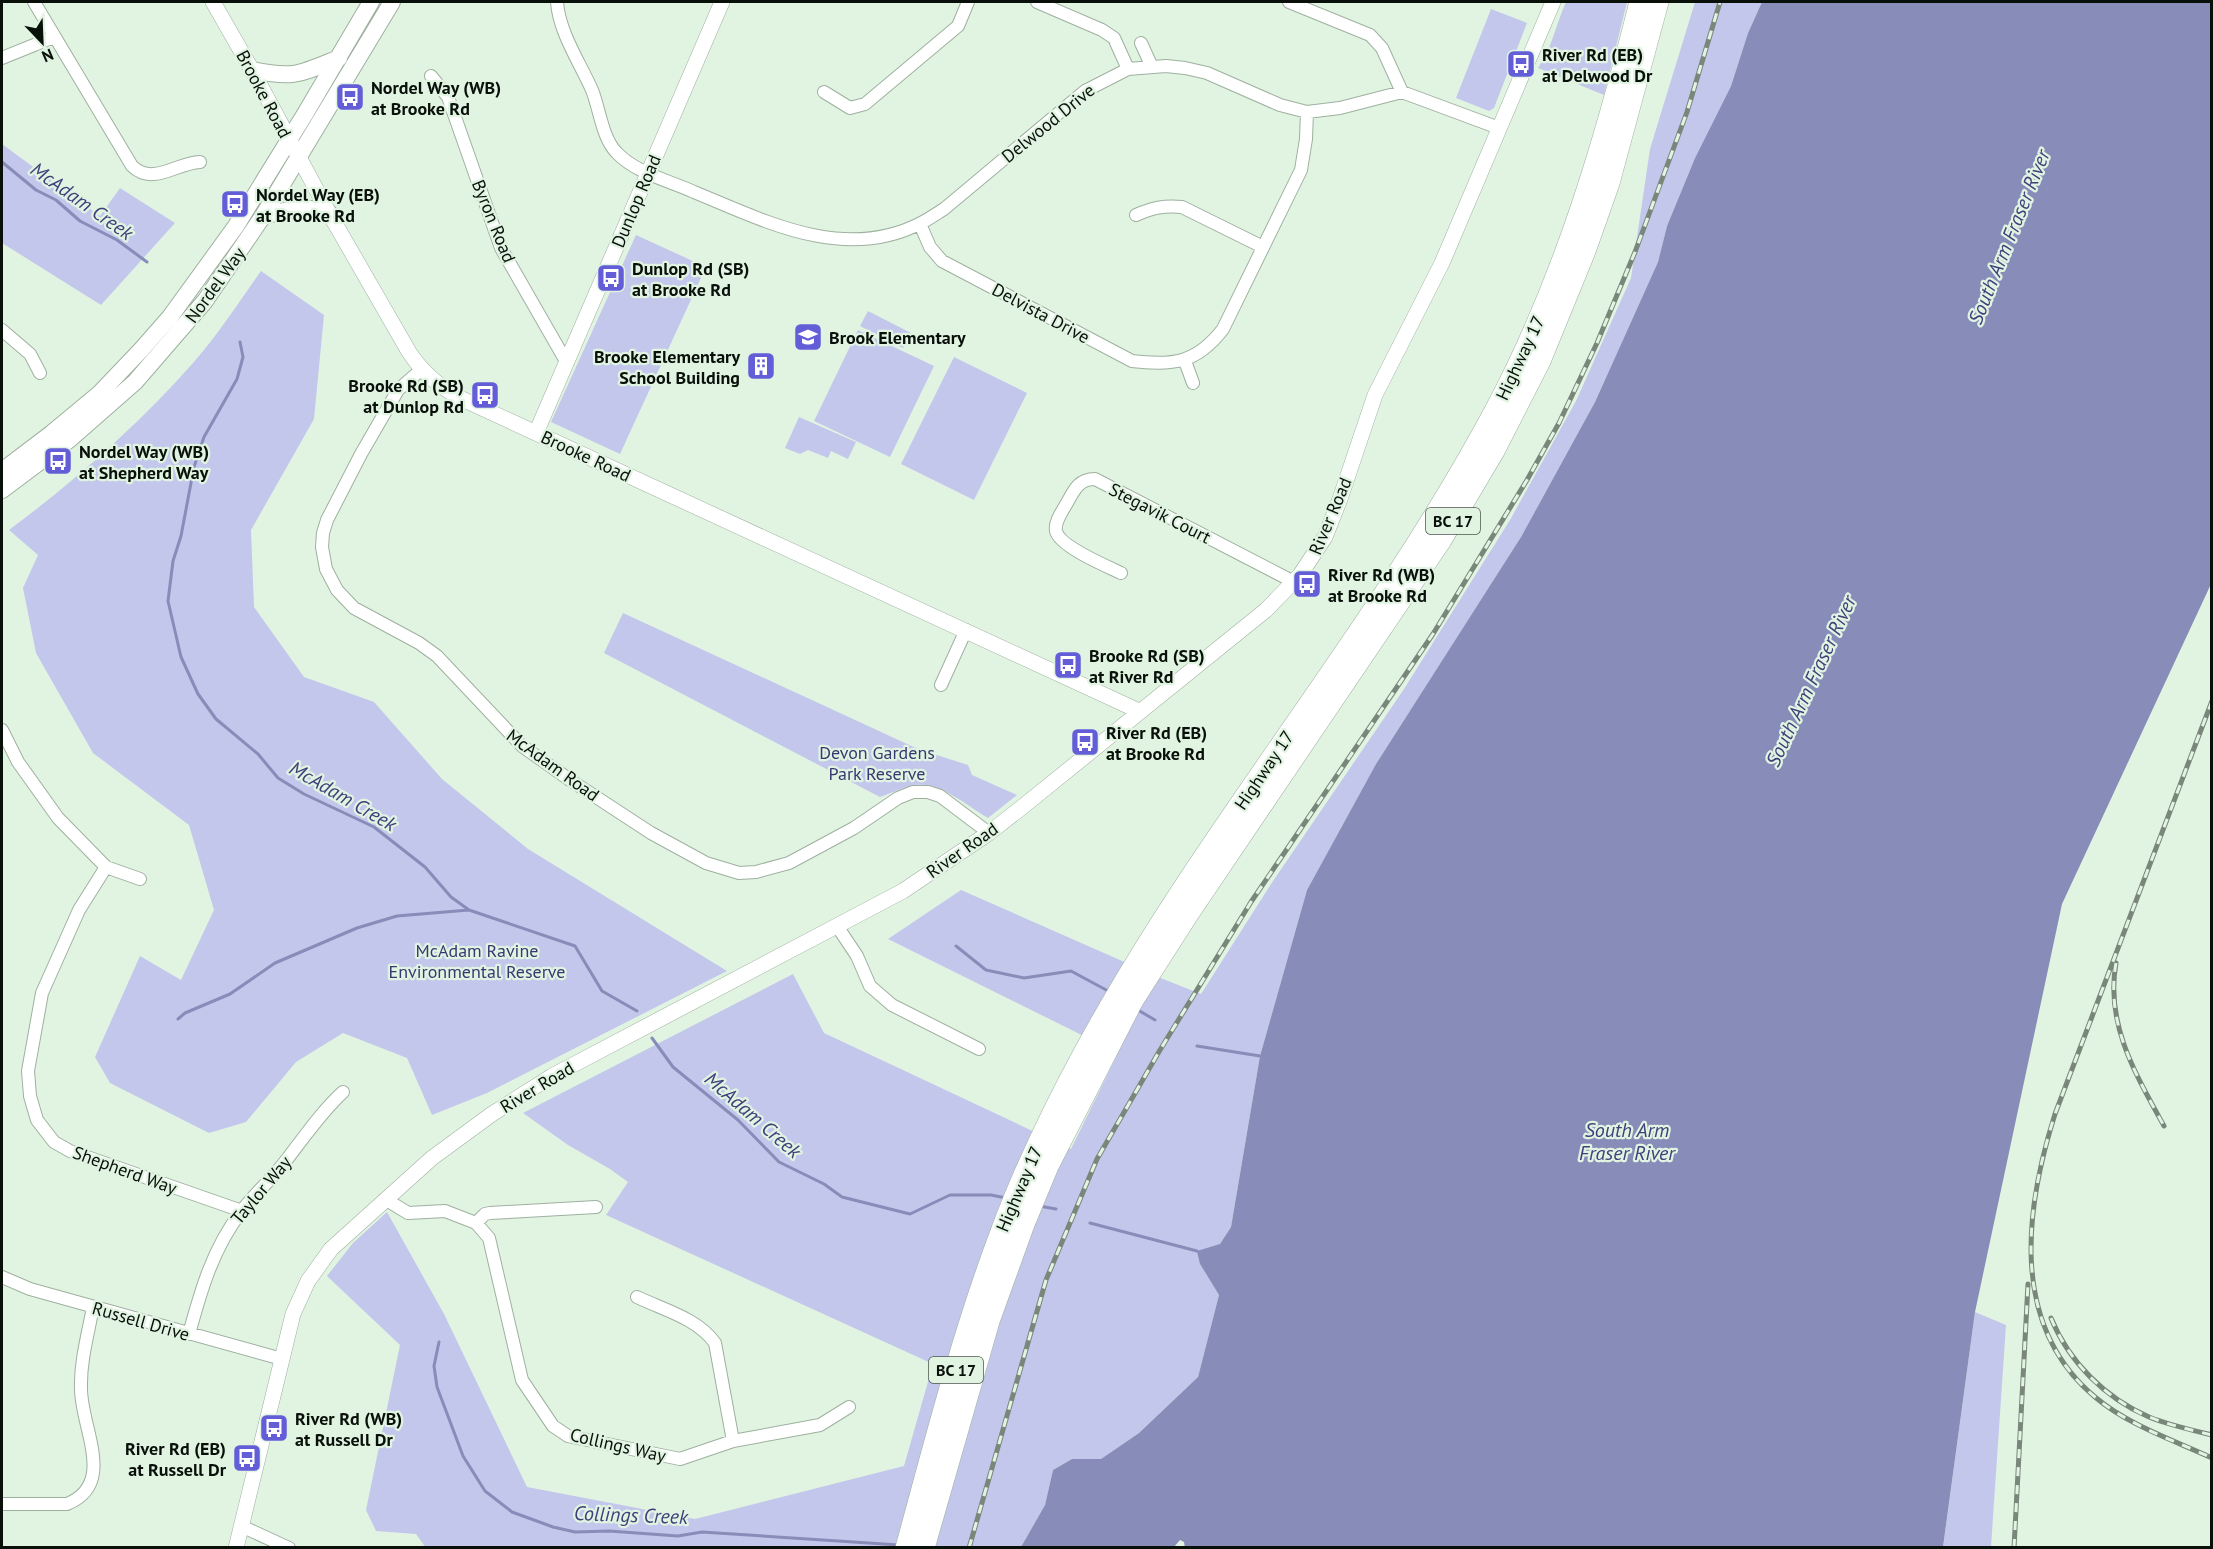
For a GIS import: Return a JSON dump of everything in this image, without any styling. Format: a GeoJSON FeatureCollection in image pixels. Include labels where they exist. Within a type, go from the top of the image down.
{"type":"FeatureCollection","features":[{"type":"Feature","properties":{"kind":"highway","name":"Highway 17"},"geometry":{"type":"LineString","coordinates":[[924,1548],[924,1514],[971,1318],[1040,1162],[1073,1073],[1117,1012],[1238,807],[1442,505],[1497,407],[1549,295],[1577,220],[1610,117],[1640,2]]}},
{"type":"Feature","properties":{"kind":"highway","name":"Highway 17"},"geometry":{"type":"LineString","coordinates":[[1132,986],[1202,895],[1441,540],[1494,451],[1559,318],[1609,183],[1658,2]]}},
{"type":"Feature","properties":{"kind":"highway","name":"Highway 17"},"geometry":{"type":"LineString","coordinates":[[906,1548],[924,1514]]}},
{"type":"Feature","properties":{"kind":"main road","name":"Nordel Way"},"geometry":{"type":"LineString","coordinates":[[2,471],[78,412],[141,350],[184,299],[224,244],[371,2]]}},
{"type":"Feature","properties":{"kind":"main road","name":"Nordel Way"},"geometry":{"type":"LineString","coordinates":[[2,490],[70,439],[116,399],[155,361],[211,293],[262,216],[392,2]]}},
{"type":"Feature","properties":{"kind":"main road"},"geometry":{"type":"LineString","coordinates":[[252,70],[289,76],[339,58]]}},
{"type":"Feature","properties":{"kind":"main road"},"geometry":{"type":"LineString","coordinates":[[262,216],[301,207],[328,213]]}},
{"type":"Feature","properties":{"kind":"street"},"geometry":{"type":"LineString","coordinates":[[34,2],[132,166],[138,172],[162,174],[182,165],[200,162]]}},
{"type":"Feature","properties":{"kind":"street","name":"Brooke Road"},"geometry":{"type":"LineString","coordinates":[[213,2],[328,213],[409,352],[422,369],[452,393],[1139,711]]}},
{"type":"Feature","properties":{"kind":"street","name":"Delwood Drive"},"geometry":{"type":"LineString","coordinates":[[557,2],[564,28],[592,92],[608,141],[615,152],[624,160],[648,173],[805,235],[849,239],[874,237],[920,224],[944,209],[1085,91],[1128,69],[1185,68],[1207,73],[1280,105],[1307,112],[1340,108],[1402,92]]}},
{"type":"Feature","properties":{"kind":"street","name":"Dunlop Road"},"geometry":{"type":"LineString","coordinates":[[536,433],[722,2]]}},
{"type":"Feature","properties":{"kind":"street"},"geometry":{"type":"LineString","coordinates":[[824,92],[849,108],[865,104],[958,26],[968,2]]}},
{"type":"Feature","properties":{"kind":"street"},"geometry":{"type":"LineString","coordinates":[[1037,2],[1102,30],[1114,38],[1128,69]]}},
{"type":"Feature","properties":{"kind":"street"},"geometry":{"type":"LineString","coordinates":[[1289,2],[1370,35],[1382,48],[1402,92],[1499,128]]}},
{"type":"Feature","properties":{"kind":"street","name":"River Road"},"geometry":{"type":"LineString","coordinates":[[236,1548],[292,1314],[308,1281],[331,1249],[385,1199],[432,1158],[492,1114],[552,1076],[903,891],[988,833],[1266,610],[1294,582],[1325,537],[1375,395],[1442,263],[1553,2]]}},
{"type":"Feature","properties":{"kind":"street"},"geometry":{"type":"LineString","coordinates":[[2,58],[54,37]]}},
{"type":"Feature","properties":{"kind":"street"},"geometry":{"type":"LineString","coordinates":[[1141,43],[1152,67]]}},
{"type":"Feature","properties":{"kind":"street","name":"Byron Road"},"geometry":{"type":"LineString","coordinates":[[431,76],[448,97],[501,248],[567,363]]}},
{"type":"Feature","properties":{"kind":"street"},"geometry":{"type":"LineString","coordinates":[[1192,383],[1185,361],[1203,350],[1223,329],[1300,170],[1305,147],[1307,112]]}},
{"type":"Feature","properties":{"kind":"street"},"geometry":{"type":"LineString","coordinates":[[1136,215],[1155,207],[1168,205],[1182,207],[1263,247]]}},
{"type":"Feature","properties":{"kind":"street","name":"Delvista Drive"},"geometry":{"type":"LineString","coordinates":[[920,224],[930,247],[942,261],[1113,351],[1132,360],[1158,364],[1185,361]]}},
{"type":"Feature","properties":{"kind":"street"},"geometry":{"type":"LineString","coordinates":[[2,330],[30,354],[40,373]]}},
{"type":"Feature","properties":{"kind":"street","name":"McAdam Road"},"geometry":{"type":"LineString","coordinates":[[422,369],[398,390],[327,520],[322,547],[326,569],[337,590],[354,608],[419,643],[437,656],[522,746],[651,833],[706,862],[739,873],[756,872],[789,863],[854,828],[898,798],[913,792],[928,792],[940,796],[988,833]]}},
{"type":"Feature","properties":{"kind":"street","name":"Stegavik Court"},"geometry":{"type":"LineString","coordinates":[[1121,573],[1064,543],[1056,532],[1056,524],[1076,487],[1087,479],[1095,479],[1294,582]]}},
{"type":"Feature","properties":{"kind":"street"},"geometry":{"type":"LineString","coordinates":[[941,685],[966,630]]}},
{"type":"Feature","properties":{"kind":"street"},"geometry":{"type":"LineString","coordinates":[[2,730],[18,762],[58,818],[106,867],[140,879]]}},
{"type":"Feature","properties":{"kind":"street","name":"Shepherd Way"},"geometry":{"type":"LineString","coordinates":[[106,867],[79,910],[42,993],[28,1071],[30,1096],[37,1120],[54,1142],[70,1151],[242,1211]]}},
{"type":"Feature","properties":{"kind":"street"},"geometry":{"type":"LineString","coordinates":[[837,926],[856,956],[870,986],[885,999],[892,1005],[979,1049]]}},
{"type":"Feature","properties":{"kind":"street","name":"Taylor Way"},"geometry":{"type":"LineString","coordinates":[[189,1334],[203,1282],[228,1229],[269,1183],[325,1108],[343,1092]]}},
{"type":"Feature","properties":{"kind":"street"},"geometry":{"type":"LineString","coordinates":[[385,1199],[408,1213],[445,1211],[476,1222],[485,1214],[490,1213],[596,1207]]}},
{"type":"Feature","properties":{"kind":"street","name":"Collings Way"},"geometry":{"type":"LineString","coordinates":[[476,1222],[489,1238],[496,1259],[522,1380],[553,1426],[568,1436],[680,1459],[733,1441],[820,1425],[849,1407]]}},
{"type":"Feature","properties":{"kind":"street","name":"Russell Drive"},"geometry":{"type":"LineString","coordinates":[[2,1277],[30,1289],[93,1308],[282,1359]]}},
{"type":"Feature","properties":{"kind":"street"},"geometry":{"type":"LineString","coordinates":[[637,1298],[698,1324],[715,1343],[733,1441]]}},
{"type":"Feature","properties":{"kind":"street"},"geometry":{"type":"LineString","coordinates":[[2,1504],[67,1504],[77,1500],[90,1486],[94,1467],[81,1389],[93,1308]]}},
{"type":"Feature","properties":{"kind":"street"},"geometry":{"type":"LineString","coordinates":[[241,1526],[289,1548]]}},
{"type":"Feature","properties":{"kind":"green space"},"geometry":{"type":"Polygon","coordinates":[[[1566,2],[1627,2],[1604,95],[1538,68],[1566,2]]]}},
{"type":"Feature","properties":{"kind":"green space"},"geometry":{"type":"Polygon","coordinates":[[[1695,2],[1762,2],[1748,33],[1731,86],[1695,158],[1667,226],[1658,262],[1595,402],[1521,537],[1376,764],[1307,890],[1260,1056],[1231,1227],[1220,1244],[1200,1264],[1219,1295],[1198,1377],[1139,1433],[1101,1459],[1072,1459],[1053,1470],[1045,1505],[1021,1547],[426,1548],[416,1534],[376,1531],[366,1510],[400,1345],[327,1276],[353,1243],[387,1212],[444,1314],[527,1487],[695,1519],[904,1466],[933,1364],[606,1215],[628,1182],[568,1145],[523,1113],[793,974],[824,1033],[1071,1149],[1118,1053],[888,939],[961,890],[1201,994],[1271,884],[1404,689],[1510,520],[1576,401],[1631,278],[1650,149],[1695,2]]]}},
{"type":"Feature","properties":{"kind":"green space"},"geometry":{"type":"Polygon","coordinates":[[[1491,9],[1527,23],[1494,108],[1489,111],[1456,98],[1491,9]]]}},
{"type":"Feature","properties":{"kind":"green space"},"geometry":{"type":"Polygon","coordinates":[[[2,144],[100,216],[120,188],[175,223],[101,305],[2,243],[2,144]]]}},
{"type":"Feature","properties":{"kind":"green space"},"geometry":{"type":"Polygon","coordinates":[[[636,235],[706,267],[620,454],[551,422],[636,235]]]}},
{"type":"Feature","properties":{"kind":"green space","name":"McAdam Ravine Environmental Reserve"},"geometry":{"type":"Polygon","coordinates":[[[261,271],[324,315],[314,419],[251,530],[254,607],[304,677],[374,702],[442,779],[528,849],[727,971],[487,1093],[432,1115],[407,1058],[343,1033],[296,1062],[246,1122],[209,1133],[110,1083],[95,1057],[140,956],[181,980],[214,910],[189,825],[93,753],[36,653],[23,588],[38,555],[9,530],[82,472],[172,386],[202,352],[261,271]]]}},
{"type":"Feature","properties":{"kind":"green space"},"geometry":{"type":"Polygon","coordinates":[[[868,311],[911,333],[903,348],[860,326],[868,311]]]}},
{"type":"Feature","properties":{"kind":"green space"},"geometry":{"type":"Polygon","coordinates":[[[858,330],[934,366],[890,457],[814,421],[858,330]]]}},
{"type":"Feature","properties":{"kind":"green space"},"geometry":{"type":"Polygon","coordinates":[[[954,357],[1027,393],[974,500],[901,464],[954,357]]]}},
{"type":"Feature","properties":{"kind":"green space"},"geometry":{"type":"Polygon","coordinates":[[[799,417],[856,442],[848,459],[831,451],[828,458],[808,450],[800,454],[785,448],[799,417]]]}},
{"type":"Feature","properties":{"kind":"green space","name":"Devon Gardens Park Reserve"},"geometry":{"type":"Polygon","coordinates":[[[623,613],[918,749],[968,765],[972,775],[1017,795],[988,818],[954,796],[925,785],[911,786],[880,797],[604,653],[623,613]]]}},
{"type":"Feature","properties":{"kind":"green space"},"geometry":{"type":"Polygon","coordinates":[[[1975,1312],[2006,1325],[1991,1547],[1943,1548],[1975,1312]]]}},
{"type":"Feature","properties":{"kind":"water","name":"South Arm Fraser River"},"geometry":{"type":"Polygon","coordinates":[[[1762,2],[2211,2],[2211,584],[2062,904],[1975,1312],[1943,1547],[1185,1548],[1184,1542],[1180,1540],[1174,1547],[1021,1547],[1045,1505],[1053,1470],[1072,1459],[1101,1459],[1139,1433],[1198,1377],[1219,1295],[1200,1264],[1197,1251],[1220,1244],[1231,1227],[1260,1056],[1307,890],[1376,764],[1521,537],[1595,402],[1658,262],[1667,226],[1695,158],[1731,86],[1748,33],[1762,2]]]}},
{"type":"Feature","properties":{"kind":"waterway","name":"McAdam Creek"},"geometry":{"type":"LineString","coordinates":[[2,162],[36,190],[56,200],[80,221],[117,240],[147,262]]}},
{"type":"Feature","properties":{"kind":"waterway","name":"McAdam Creek"},"geometry":{"type":"LineString","coordinates":[[240,342],[243,357],[237,379],[204,437],[194,467],[181,536],[173,561],[168,601],[181,657],[198,694],[216,719],[258,754],[278,778],[304,794],[374,827],[425,867],[451,897],[469,910],[575,946],[602,991],[637,1011]]}},
{"type":"Feature","properties":{"kind":"waterway"},"geometry":{"type":"LineString","coordinates":[[178,1019],[185,1013],[230,994],[275,963],[357,928],[397,916],[469,910]]}},
{"type":"Feature","properties":{"kind":"waterway"},"geometry":{"type":"LineString","coordinates":[[956,946],[986,970],[1024,978],[1071,971],[1110,992]]}},
{"type":"Feature","properties":{"kind":"waterway"},"geometry":{"type":"LineString","coordinates":[[1138,1010],[1155,1020]]}},
{"type":"Feature","properties":{"kind":"waterway","name":"McAdam Creek"},"geometry":{"type":"LineString","coordinates":[[652,1038],[673,1067],[738,1120],[779,1162],[824,1184],[842,1197],[910,1214],[950,1195],[991,1195],[1006,1198]]}},
{"type":"Feature","properties":{"kind":"waterway"},"geometry":{"type":"LineString","coordinates":[[1197,1046],[1260,1056]]}},
{"type":"Feature","properties":{"kind":"waterway","name":"McAdam Creek"},"geometry":{"type":"LineString","coordinates":[[1039,1206],[1056,1209]]}},
{"type":"Feature","properties":{"kind":"waterway","name":"McAdam Creek"},"geometry":{"type":"LineString","coordinates":[[1090,1223],[1197,1251]]}},
{"type":"Feature","properties":{"kind":"waterway","name":"Collings Creek"},"geometry":{"type":"LineString","coordinates":[[439,1342],[434,1366],[437,1387],[463,1456],[485,1491],[512,1512],[553,1527],[575,1532],[609,1531],[678,1536],[702,1532],[899,1545]]}},
{"type":"Feature","properties":{"kind":"railway"},"geometry":{"type":"LineString","coordinates":[[969,1548],[1046,1280],[1097,1159],[1160,1050],[1251,902],[1433,634],[1559,423],[1597,343],[1635,252],[1687,112],[1720,2]]}},
{"type":"Feature","properties":{"kind":"railway"},"geometry":{"type":"LineString","coordinates":[[2212,701],[2055,1114],[2036,1188],[2032,1226],[2032,1264],[2037,1301],[2048,1336],[2067,1368],[2095,1397],[2122,1416],[2212,1458]]}},
{"type":"Feature","properties":{"kind":"railway"},"geometry":{"type":"LineString","coordinates":[[2116,963],[2115,1007],[2119,1028],[2125,1048],[2143,1088],[2164,1126]]}},
{"type":"Feature","properties":{"kind":"railway"},"geometry":{"type":"LineString","coordinates":[[2014,1548],[2028,1284]]}},
{"type":"Feature","properties":{"kind":"railway"},"geometry":{"type":"LineString","coordinates":[[2051,1318],[2078,1364],[2103,1389],[2118,1400],[2157,1420],[2212,1435]]}},
{"type":"Feature","properties":{"kind":"place","name":"River Rd (EB) at Delwood Dr"},"geometry":{"type":"Point","coordinates":[1521,64]}},
{"type":"Feature","properties":{"kind":"place","name":"Nordel Way (WB) at Brooke Rd"},"geometry":{"type":"Point","coordinates":[350,97]}},
{"type":"Feature","properties":{"kind":"place","name":"Nordel Way (EB) at Brooke Rd"},"geometry":{"type":"Point","coordinates":[235,204]}},
{"type":"Feature","properties":{"kind":"place","name":"Dunlop Rd (SB) at Brooke Rd"},"geometry":{"type":"Point","coordinates":[611,278]}},
{"type":"Feature","properties":{"kind":"place","name":"Brook Elementary"},"geometry":{"type":"Point","coordinates":[808,337]}},
{"type":"Feature","properties":{"kind":"place","name":"Brooke Elementary School Building"},"geometry":{"type":"Point","coordinates":[761,366]}},
{"type":"Feature","properties":{"kind":"place","name":"Brooke Rd (SB) at Dunlop Rd"},"geometry":{"type":"Point","coordinates":[485,395]}},
{"type":"Feature","properties":{"kind":"place","name":"Nordel Way (WB) at Shepherd Way"},"geometry":{"type":"Point","coordinates":[58,461]}},
{"type":"Feature","properties":{"kind":"place","name":"River Rd (WB) at Brooke Rd"},"geometry":{"type":"Point","coordinates":[1307,584]}},
{"type":"Feature","properties":{"kind":"place","name":"Brooke Rd (SB) at River Rd"},"geometry":{"type":"Point","coordinates":[1068,665]}},
{"type":"Feature","properties":{"kind":"place","name":"River Rd (EB) at Brooke Rd"},"geometry":{"type":"Point","coordinates":[1085,742]}},
{"type":"Feature","properties":{"kind":"place","name":"River Rd (WB) at Russell Dr"},"geometry":{"type":"Point","coordinates":[274,1428]}},
{"type":"Feature","properties":{"kind":"place","name":"River Rd (EB) at Russell Dr"},"geometry":{"type":"Point","coordinates":[247,1458]}}]}
